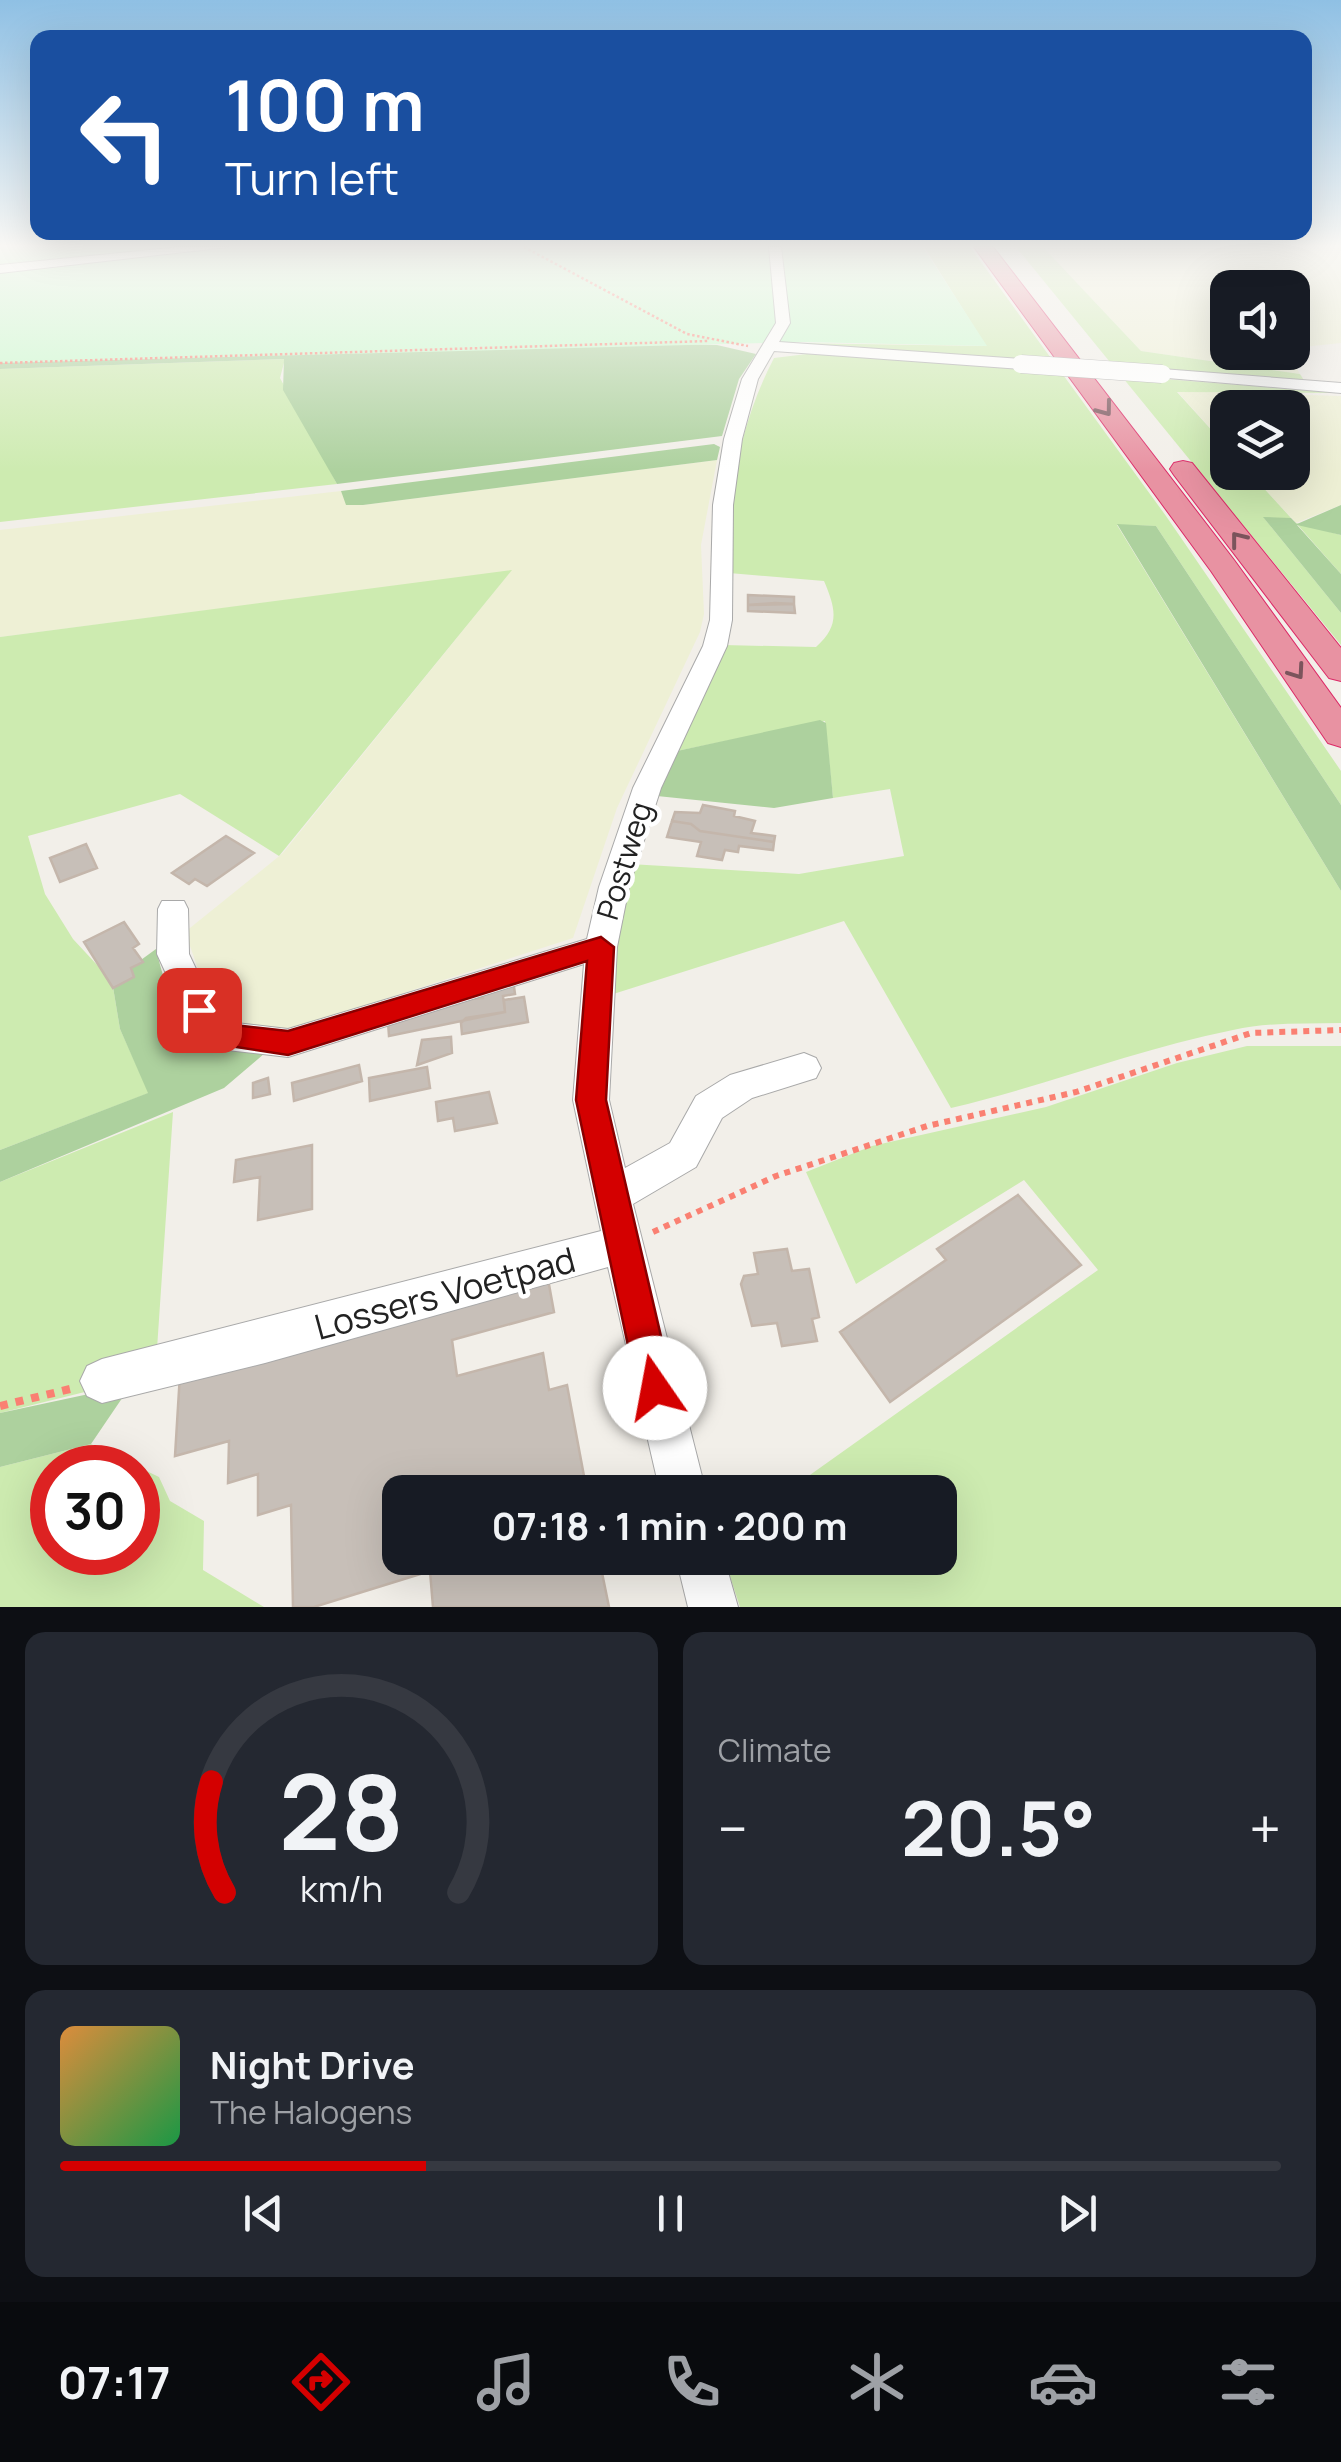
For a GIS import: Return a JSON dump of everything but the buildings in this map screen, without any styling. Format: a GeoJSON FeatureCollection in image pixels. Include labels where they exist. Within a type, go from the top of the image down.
{"type":"FeatureCollection","features":[{"type":"Feature","properties":{"kind":"highway"},"geometry":{"type":"LineString","coordinates":[[1039,322],[1223,566],[1341,735]]}},
{"type":"Feature","properties":{"kind":"highway"},"geometry":{"type":"LineString","coordinates":[[1065,322],[1341,670]]}},
{"type":"Feature","properties":{"kind":"street","name":"Postweg"},"geometry":{"type":"LineString","coordinates":[[678,1475],[663,1424],[591,1100],[601,947],[614,887],[647,788],[715,646],[721,620],[723,506],[734,439],[750,379],[772,347],[780,322]]}},
{"type":"Feature","properties":{"kind":"street"},"geometry":{"type":"LineString","coordinates":[[772,347],[1341,388]]}},
{"type":"Feature","properties":{"kind":"street"},"geometry":{"type":"LineString","coordinates":[[173,909],[173,954],[199,1010],[227,1036],[288,1043],[601,947]]}},
{"type":"Feature","properties":{"kind":"street"},"geometry":{"type":"LineString","coordinates":[[613,1195],[683,1155],[709,1107],[742,1086],[804,1068]]}},
{"type":"Feature","properties":{"kind":"street","name":"Lossers Voetpad"},"geometry":{"type":"LineString","coordinates":[[102,1381],[265,1342],[624,1244]]}},
{"type":"Feature","properties":{"kind":"street"},"geometry":{"type":"LineString","coordinates":[[705,1575],[713,1607]]}},
{"type":"Feature","properties":{"kind":"path"},"geometry":{"type":"LineString","coordinates":[[662,322],[708,341]]}},
{"type":"Feature","properties":{"kind":"path"},"geometry":{"type":"LineString","coordinates":[[0,363],[708,341],[772,347]]}},
{"type":"Feature","properties":{"kind":"path"},"geometry":{"type":"LineString","coordinates":[[624,1244],[776,1176],[927,1126],[1076,1092],[1252,1033],[1341,1030]]}},
{"type":"Feature","properties":{"kind":"path"},"geometry":{"type":"LineString","coordinates":[[0,1406],[102,1381]]}},
{"type":"Feature","properties":{"kind":"green space"},"geometry":{"type":"Polygon","coordinates":[[[0,322],[537,322],[623,343],[717,345],[756,354],[739,379],[722,436],[337,484],[283,390],[284,359],[0,369],[0,322]]]}},
{"type":"Feature","properties":{"kind":"green space"},"geometry":{"type":"Polygon","coordinates":[[[0,322],[971,322],[987,346],[802,342],[0,363],[0,322]]]}},
{"type":"Feature","properties":{"kind":"green space"},"geometry":{"type":"Polygon","coordinates":[[[971,322],[1025,322],[1166,516],[1341,771],[1341,805],[1156,526],[1117,525],[1341,891],[1341,1023],[1233,1030],[951,1108],[844,921],[607,996],[630,864],[799,874],[904,856],[890,789],[833,798],[825,721],[677,751],[723,645],[816,647],[829,632],[834,617],[824,581],[729,573],[728,545],[737,462],[752,409],[774,358],[815,353],[792,343],[986,346],[971,322]]]}},
{"type":"Feature","properties":{"kind":"green space"},"geometry":{"type":"Polygon","coordinates":[[[1077,322],[1114,322],[1141,351],[1210,361],[1210,370],[1272,370],[1300,374],[1305,382],[1158,371],[1164,379],[1303,390],[1177,392],[1210,428],[1210,485],[1077,322]]]}},
{"type":"Feature","properties":{"kind":"green space"},"geometry":{"type":"Polygon","coordinates":[[[1114,322],[1210,322],[1210,361],[1141,351],[1114,322]]]}},
{"type":"Feature","properties":{"kind":"green space"},"geometry":{"type":"Polygon","coordinates":[[[1310,322],[1341,322],[1341,343],[1310,346],[1310,322]]]}},
{"type":"Feature","properties":{"kind":"green space"},"geometry":{"type":"Polygon","coordinates":[[[285,359],[280,378],[337,484],[0,522],[0,369],[285,359]]]}},
{"type":"Feature","properties":{"kind":"green space"},"geometry":{"type":"Polygon","coordinates":[[[1177,391],[1210,392],[1210,428],[1177,391]]]}},
{"type":"Feature","properties":{"kind":"green space"},"geometry":{"type":"Polygon","coordinates":[[[1310,395],[1341,396],[1341,505],[1296,523],[1266,490],[1310,490],[1310,395]]]}},
{"type":"Feature","properties":{"kind":"green space"},"geometry":{"type":"Polygon","coordinates":[[[714,444],[720,447],[717,460],[363,505],[346,505],[341,491],[714,444]]]}},
{"type":"Feature","properties":{"kind":"green space"},"geometry":{"type":"Polygon","coordinates":[[[717,460],[701,545],[704,614],[700,632],[617,808],[573,938],[283,1032],[253,1032],[221,1016],[207,994],[185,932],[283,853],[511,571],[0,637],[0,530],[341,491],[347,505],[363,505],[717,460]]]}},
{"type":"Feature","properties":{"kind":"green space"},"geometry":{"type":"Polygon","coordinates":[[[1214,490],[1265,490],[1291,518],[1264,518],[1341,613],[1341,645],[1214,490]]]}},
{"type":"Feature","properties":{"kind":"green space"},"geometry":{"type":"Polygon","coordinates":[[[1341,505],[1341,535],[1297,525],[1341,574],[1341,613],[1263,517],[1291,518],[1297,524],[1341,505]]]}},
{"type":"Feature","properties":{"kind":"green space"},"geometry":{"type":"Polygon","coordinates":[[[1296,523],[1341,535],[1341,574],[1296,523]]]}},
{"type":"Feature","properties":{"kind":"green space"},"geometry":{"type":"Polygon","coordinates":[[[1117,524],[1156,526],[1341,805],[1341,891],[1117,524]]]}},
{"type":"Feature","properties":{"kind":"green space"},"geometry":{"type":"Polygon","coordinates":[[[512,570],[279,856],[180,794],[28,836],[45,894],[73,939],[112,981],[120,1029],[149,1093],[0,1150],[0,637],[512,570]]]}},
{"type":"Feature","properties":{"kind":"green space"},"geometry":{"type":"Polygon","coordinates":[[[820,720],[826,723],[833,798],[774,808],[657,796],[677,751],[820,720]]]}},
{"type":"Feature","properties":{"kind":"green space"},"geometry":{"type":"Polygon","coordinates":[[[156,949],[169,992],[189,1025],[219,1045],[265,1053],[224,1088],[0,1182],[0,1150],[148,1093],[120,1029],[112,981],[156,949]]]}},
{"type":"Feature","properties":{"kind":"green space"},"geometry":{"type":"Polygon","coordinates":[[[1247,1046],[1341,1046],[1341,1607],[740,1607],[730,1575],[957,1575],[957,1475],[810,1475],[1098,1270],[1024,1180],[856,1284],[806,1172],[872,1146],[1046,1107],[1177,1063],[1247,1046]]]}},
{"type":"Feature","properties":{"kind":"green space"},"geometry":{"type":"Polygon","coordinates":[[[173,1112],[157,1349],[109,1386],[0,1413],[0,1182],[173,1112]]]}},
{"type":"Feature","properties":{"kind":"green space"},"geometry":{"type":"Polygon","coordinates":[[[131,1385],[91,1444],[30,1445],[30,1459],[0,1467],[0,1413],[131,1385]]]}},
{"type":"Feature","properties":{"kind":"green space"},"geometry":{"type":"Polygon","coordinates":[[[30,1459],[30,1575],[160,1575],[160,1479],[170,1501],[204,1521],[203,1570],[264,1607],[0,1607],[0,1467],[30,1459]]]}},
{"type":"Feature","properties":{"kind":"route"},"geometry":{"type":"LineString","coordinates":[[199,1010],[227,1036],[288,1043],[601,947],[591,1100],[655,1388]]}}]}
